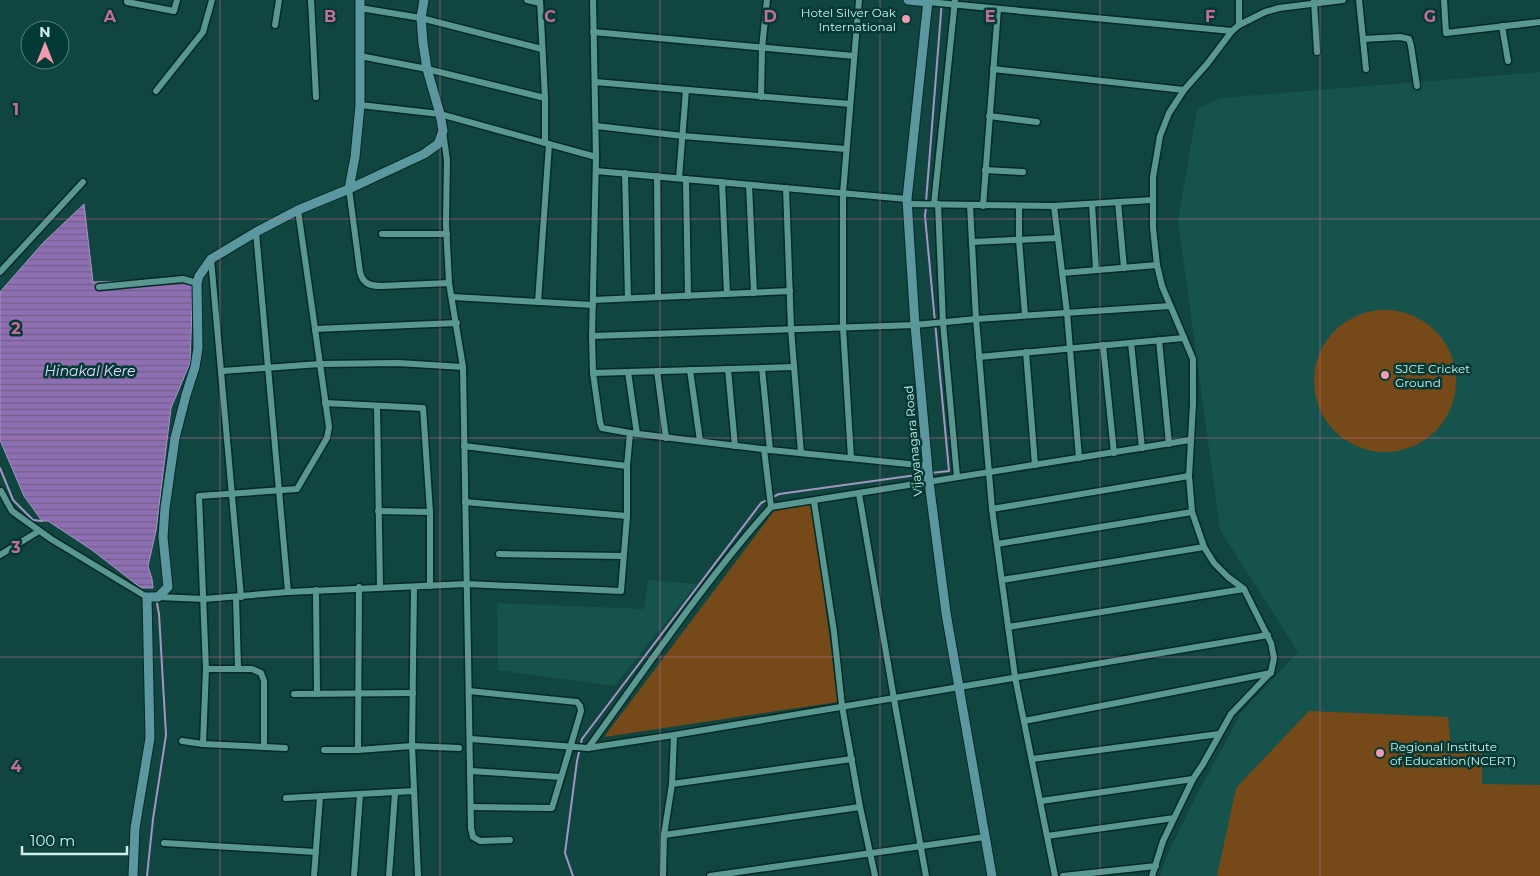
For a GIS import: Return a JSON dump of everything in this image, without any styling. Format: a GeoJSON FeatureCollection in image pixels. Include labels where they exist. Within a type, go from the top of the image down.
{"type":"FeatureCollection","features":[{"type":"Feature","properties":{"kind":"street"},"geometry":{"type":"LineString","coordinates":[[127,0],[127,2],[174,11],[177,0]]}},
{"type":"Feature","properties":{"kind":"street"},"geometry":{"type":"LineString","coordinates":[[156,91],[202,32],[212,0]]}},
{"type":"Feature","properties":{"kind":"street"},"geometry":{"type":"LineString","coordinates":[[275,24],[279,0]]}},
{"type":"Feature","properties":{"kind":"street"},"geometry":{"type":"LineString","coordinates":[[311,0],[316,97]]}},
{"type":"Feature","properties":{"kind":"street"},"geometry":{"type":"LineString","coordinates":[[424,0],[421,18],[427,69],[443,131],[446,160],[446,234],[450,283],[464,367],[471,828],[473,837],[480,841],[510,840]]}},
{"type":"Feature","properties":{"kind":"street"},"geometry":{"type":"LineString","coordinates":[[527,0],[540,2],[547,143],[538,302]]}},
{"type":"Feature","properties":{"kind":"street"},"geometry":{"type":"LineString","coordinates":[[593,0],[596,171],[592,336],[593,373],[602,428],[634,434],[767,450],[928,466]]}},
{"type":"Feature","properties":{"kind":"street"},"geometry":{"type":"LineString","coordinates":[[761,97],[762,48],[767,0]]}},
{"type":"Feature","properties":{"kind":"street"},"geometry":{"type":"LineString","coordinates":[[851,458],[842,327],[842,193],[858,0]]}},
{"type":"Feature","properties":{"kind":"street"},"geometry":{"type":"LineString","coordinates":[[908,0],[954,2],[998,9],[1232,30]]}},
{"type":"Feature","properties":{"kind":"street"},"geometry":{"type":"LineString","coordinates":[[1239,0],[1239,25]]}},
{"type":"Feature","properties":{"kind":"street"},"geometry":{"type":"LineString","coordinates":[[1152,876],[1163,841],[1193,779],[1204,764],[1231,714],[1271,672],[1274,658],[1268,635],[1244,590],[1214,563],[1204,547],[1192,512],[1189,476],[1194,382],[1193,359],[1162,286],[1157,265],[1153,228],[1152,177],[1160,136],[1169,112],[1184,90],[1207,64],[1232,30],[1265,12],[1279,8],[1314,2],[1343,0]]}},
{"type":"Feature","properties":{"kind":"street"},"geometry":{"type":"LineString","coordinates":[[1359,0],[1366,69]]}},
{"type":"Feature","properties":{"kind":"street"},"geometry":{"type":"LineString","coordinates":[[1444,0],[1446,33],[1540,22]]}},
{"type":"Feature","properties":{"kind":"street","name":"Vijayanagara Road"},"geometry":{"type":"LineString","coordinates":[[928,1],[907,201],[915,325],[929,482],[946,613],[992,876]]}},
{"type":"Feature","properties":{"kind":"street"},"geometry":{"type":"LineString","coordinates":[[954,2],[936,204],[943,323],[958,477]]}},
{"type":"Feature","properties":{"kind":"street"},"geometry":{"type":"LineString","coordinates":[[1314,2],[1317,52]]}},
{"type":"Feature","properties":{"kind":"street"},"geometry":{"type":"LineString","coordinates":[[450,283],[373,286],[366,284],[362,279],[348,189],[355,157],[360,105],[360,4],[542,49]]}},
{"type":"Feature","properties":{"kind":"street"},"geometry":{"type":"LineString","coordinates":[[983,206],[998,9]]}},
{"type":"Feature","properties":{"kind":"street"},"geometry":{"type":"LineString","coordinates":[[1502,26],[1508,61]]}},
{"type":"Feature","properties":{"kind":"street"},"geometry":{"type":"LineString","coordinates":[[593,32],[854,56]]}},
{"type":"Feature","properties":{"kind":"street"},"geometry":{"type":"LineString","coordinates":[[1363,39],[1400,37],[1409,39],[1417,86]]}},
{"type":"Feature","properties":{"kind":"street"},"geometry":{"type":"LineString","coordinates":[[360,56],[427,69],[545,98]]}},
{"type":"Feature","properties":{"kind":"street"},"geometry":{"type":"LineString","coordinates":[[993,69],[1184,90]]}},
{"type":"Feature","properties":{"kind":"street"},"geometry":{"type":"LineString","coordinates":[[595,82],[850,104]]}},
{"type":"Feature","properties":{"kind":"street"},"geometry":{"type":"LineString","coordinates":[[686,90],[682,136],[688,296]]}},
{"type":"Feature","properties":{"kind":"street"},"geometry":{"type":"LineString","coordinates":[[360,105],[440,114],[596,157]]}},
{"type":"Feature","properties":{"kind":"street"},"geometry":{"type":"LineString","coordinates":[[989,116],[1037,122]]}},
{"type":"Feature","properties":{"kind":"street"},"geometry":{"type":"LineString","coordinates":[[596,126],[682,136],[846,149]]}},
{"type":"Feature","properties":{"kind":"street"},"geometry":{"type":"LineString","coordinates":[[158,597],[168,587],[163,537],[165,508],[175,438],[195,367],[198,348],[197,283],[199,276],[211,259],[256,232],[298,210],[432,150],[438,144],[443,131]]}},
{"type":"Feature","properties":{"kind":"street"},"geometry":{"type":"LineString","coordinates":[[985,170],[1023,172]]}},
{"type":"Feature","properties":{"kind":"street"},"geometry":{"type":"LineString","coordinates":[[596,171],[970,206],[1054,206],[1152,200]]}},
{"type":"Feature","properties":{"kind":"street"},"geometry":{"type":"LineString","coordinates":[[625,173],[628,298]]}},
{"type":"Feature","properties":{"kind":"street"},"geometry":{"type":"LineString","coordinates":[[657,176],[658,297]]}},
{"type":"Feature","properties":{"kind":"street"},"geometry":{"type":"LineString","coordinates":[[0,272],[84,182]]}},
{"type":"Feature","properties":{"kind":"street"},"geometry":{"type":"LineString","coordinates":[[722,182],[726,294]]}},
{"type":"Feature","properties":{"kind":"street"},"geometry":{"type":"LineString","coordinates":[[749,185],[754,293]]}},
{"type":"Feature","properties":{"kind":"street"},"geometry":{"type":"LineString","coordinates":[[786,188],[790,329],[800,453]]}},
{"type":"Feature","properties":{"kind":"street"},"geometry":{"type":"LineString","coordinates":[[1118,202],[1124,268]]}},
{"type":"Feature","properties":{"kind":"street"},"geometry":{"type":"LineString","coordinates":[[1092,204],[1096,270]]}},
{"type":"Feature","properties":{"kind":"street"},"geometry":{"type":"LineString","coordinates":[[970,206],[976,319],[992,509],[1015,677],[1055,876]]}},
{"type":"Feature","properties":{"kind":"street"},"geometry":{"type":"LineString","coordinates":[[1019,206],[1019,240],[1025,315]]}},
{"type":"Feature","properties":{"kind":"street"},"geometry":{"type":"LineString","coordinates":[[1054,206],[1067,312],[1078,458]]}},
{"type":"Feature","properties":{"kind":"street"},"geometry":{"type":"LineString","coordinates":[[203,744],[206,669],[199,496],[297,489],[327,438],[329,427],[298,210]]}},
{"type":"Feature","properties":{"kind":"street"},"geometry":{"type":"LineString","coordinates":[[256,232],[288,592]]}},
{"type":"Feature","properties":{"kind":"street"},"geometry":{"type":"LineString","coordinates":[[382,234],[446,234]]}},
{"type":"Feature","properties":{"kind":"street"},"geometry":{"type":"LineString","coordinates":[[972,242],[1058,238]]}},
{"type":"Feature","properties":{"kind":"street"},"geometry":{"type":"LineString","coordinates":[[211,259],[222,371],[239,597],[238,668]]}},
{"type":"Feature","properties":{"kind":"street"},"geometry":{"type":"LineString","coordinates":[[1062,273],[1157,265]]}},
{"type":"Feature","properties":{"kind":"street"},"geometry":{"type":"LineString","coordinates":[[99,287],[183,279],[197,283]]}},
{"type":"Feature","properties":{"kind":"street"},"geometry":{"type":"LineString","coordinates":[[452,297],[593,303],[628,298],[790,292]]}},
{"type":"Feature","properties":{"kind":"street"},"geometry":{"type":"LineString","coordinates":[[592,336],[915,325],[1025,315],[1170,306]]}},
{"type":"Feature","properties":{"kind":"street"},"geometry":{"type":"LineString","coordinates":[[315,329],[457,323]]}},
{"type":"Feature","properties":{"kind":"street"},"geometry":{"type":"LineString","coordinates":[[979,357],[1184,338]]}},
{"type":"Feature","properties":{"kind":"street"},"geometry":{"type":"LineString","coordinates":[[1159,340],[1169,444]]}},
{"type":"Feature","properties":{"kind":"street"},"geometry":{"type":"LineString","coordinates":[[1131,343],[1142,448]]}},
{"type":"Feature","properties":{"kind":"street"},"geometry":{"type":"LineString","coordinates":[[1103,346],[1114,453]]}},
{"type":"Feature","properties":{"kind":"street"},"geometry":{"type":"LineString","coordinates":[[1026,352],[1034,465]]}},
{"type":"Feature","properties":{"kind":"street"},"geometry":{"type":"LineString","coordinates":[[222,371],[320,364],[398,363],[464,367]]}},
{"type":"Feature","properties":{"kind":"street"},"geometry":{"type":"LineString","coordinates":[[593,373],[794,367]]}},
{"type":"Feature","properties":{"kind":"street"},"geometry":{"type":"LineString","coordinates":[[762,368],[771,507]]}},
{"type":"Feature","properties":{"kind":"street"},"geometry":{"type":"LineString","coordinates":[[728,369],[735,446]]}},
{"type":"Feature","properties":{"kind":"street"},"geometry":{"type":"LineString","coordinates":[[690,370],[700,441]]}},
{"type":"Feature","properties":{"kind":"street"},"geometry":{"type":"LineString","coordinates":[[657,371],[666,438]]}},
{"type":"Feature","properties":{"kind":"street"},"geometry":{"type":"LineString","coordinates":[[0,490],[12,511],[39,531],[147,598],[204,599],[316,590],[467,584],[621,591],[627,516],[627,466],[634,434],[628,372]]}},
{"type":"Feature","properties":{"kind":"street"},"geometry":{"type":"LineString","coordinates":[[325,403],[423,408],[430,512],[430,586]]}},
{"type":"Feature","properties":{"kind":"street"},"geometry":{"type":"LineString","coordinates":[[377,406],[380,587]]}},
{"type":"Feature","properties":{"kind":"street"},"geometry":{"type":"LineString","coordinates":[[585,748],[744,538],[771,507],[1190,440]]}},
{"type":"Feature","properties":{"kind":"street"},"geometry":{"type":"LineString","coordinates":[[464,446],[627,466]]}},
{"type":"Feature","properties":{"kind":"street"},"geometry":{"type":"LineString","coordinates":[[992,509],[1189,476]]}},
{"type":"Feature","properties":{"kind":"street"},"geometry":{"type":"LineString","coordinates":[[860,494],[926,876]]}},
{"type":"Feature","properties":{"kind":"street"},"geometry":{"type":"LineString","coordinates":[[814,501],[834,632],[842,706],[860,807],[875,876]]}},
{"type":"Feature","properties":{"kind":"street"},"geometry":{"type":"LineString","coordinates":[[465,502],[627,516]]}},
{"type":"Feature","properties":{"kind":"street"},"geometry":{"type":"LineString","coordinates":[[378,511],[430,512]]}},
{"type":"Feature","properties":{"kind":"street"},"geometry":{"type":"LineString","coordinates":[[997,544],[1192,512]]}},
{"type":"Feature","properties":{"kind":"street"},"geometry":{"type":"LineString","coordinates":[[0,555],[39,531]]}},
{"type":"Feature","properties":{"kind":"street"},"geometry":{"type":"LineString","coordinates":[[1002,580],[1204,547]]}},
{"type":"Feature","properties":{"kind":"street"},"geometry":{"type":"LineString","coordinates":[[499,554],[623,556]]}},
{"type":"Feature","properties":{"kind":"street"},"geometry":{"type":"LineString","coordinates":[[414,587],[412,746],[418,876]]}},
{"type":"Feature","properties":{"kind":"street"},"geometry":{"type":"LineString","coordinates":[[358,750],[359,588]]}},
{"type":"Feature","properties":{"kind":"street"},"geometry":{"type":"LineString","coordinates":[[316,590],[317,694]]}},
{"type":"Feature","properties":{"kind":"street"},"geometry":{"type":"LineString","coordinates":[[1008,627],[1244,590]]}},
{"type":"Feature","properties":{"kind":"street"},"geometry":{"type":"LineString","coordinates":[[133,876],[135,828],[150,738],[147,598]]}},
{"type":"Feature","properties":{"kind":"street"},"geometry":{"type":"LineString","coordinates":[[470,739],[585,748],[894,699],[959,686],[1268,635]]}},
{"type":"Feature","properties":{"kind":"street"},"geometry":{"type":"LineString","coordinates":[[206,669],[252,668],[261,673],[264,681],[264,746]]}},
{"type":"Feature","properties":{"kind":"street"},"geometry":{"type":"LineString","coordinates":[[1024,721],[1271,672]]}},
{"type":"Feature","properties":{"kind":"street"},"geometry":{"type":"LineString","coordinates":[[470,691],[577,702],[580,706],[572,748],[552,808],[472,807]]}},
{"type":"Feature","properties":{"kind":"street"},"geometry":{"type":"LineString","coordinates":[[294,694],[413,693]]}},
{"type":"Feature","properties":{"kind":"street"},"geometry":{"type":"LineString","coordinates":[[1032,759],[1219,734]]}},
{"type":"Feature","properties":{"kind":"street"},"geometry":{"type":"LineString","coordinates":[[663,876],[664,835],[672,784],[674,735]]}},
{"type":"Feature","properties":{"kind":"street"},"geometry":{"type":"LineString","coordinates":[[182,741],[203,744],[285,748]]}},
{"type":"Feature","properties":{"kind":"street"},"geometry":{"type":"LineString","coordinates":[[324,750],[358,750],[412,746],[459,748]]}},
{"type":"Feature","properties":{"kind":"street"},"geometry":{"type":"LineString","coordinates":[[672,784],[852,759]]}},
{"type":"Feature","properties":{"kind":"street"},"geometry":{"type":"LineString","coordinates":[[471,771],[561,777]]}},
{"type":"Feature","properties":{"kind":"street"},"geometry":{"type":"LineString","coordinates":[[1041,801],[1193,779]]}},
{"type":"Feature","properties":{"kind":"street"},"geometry":{"type":"LineString","coordinates":[[286,798],[414,792]]}},
{"type":"Feature","properties":{"kind":"street"},"geometry":{"type":"LineString","coordinates":[[388,876],[395,793]]}},
{"type":"Feature","properties":{"kind":"street"},"geometry":{"type":"LineString","coordinates":[[354,876],[360,795]]}},
{"type":"Feature","properties":{"kind":"street"},"geometry":{"type":"LineString","coordinates":[[314,876],[320,797]]}},
{"type":"Feature","properties":{"kind":"street"},"geometry":{"type":"LineString","coordinates":[[664,835],[860,807]]}},
{"type":"Feature","properties":{"kind":"street"},"geometry":{"type":"LineString","coordinates":[[1047,836],[1174,818]]}},
{"type":"Feature","properties":{"kind":"street"},"geometry":{"type":"LineString","coordinates":[[710,876],[985,837]]}},
{"type":"Feature","properties":{"kind":"street"},"geometry":{"type":"LineString","coordinates":[[164,843],[316,852]]}},
{"type":"Feature","properties":{"kind":"street"},"geometry":{"type":"LineString","coordinates":[[1063,876],[1156,866]]}},
{"type":"Feature","properties":{"kind":"shaded area"},"geometry":{"type":"Polygon","coordinates":[[[1540,72],[1540,876],[1160,876],[1168,853],[1241,713],[1298,652],[1220,530],[1178,220],[1197,109],[1220,98],[1540,72]]]}},
{"type":"Feature","properties":{"kind":"shaded area","name":"SJCE Cricket Ground"},"geometry":{"type":"Polygon","coordinates":[[[1385,310],[1399,311],[1412,315],[1436,330],[1451,354],[1455,367],[1455,395],[1451,408],[1436,432],[1412,447],[1399,451],[1385,452],[1371,451],[1358,447],[1334,432],[1319,408],[1315,395],[1314,381],[1315,367],[1319,354],[1334,330],[1358,315],[1371,311],[1385,310]]]}},
{"type":"Feature","properties":{"kind":"shaded area"},"geometry":{"type":"Polygon","coordinates":[[[812,504],[838,702],[604,737],[774,511],[812,504]]]}},
{"type":"Feature","properties":{"kind":"shaded area"},"geometry":{"type":"Polygon","coordinates":[[[648,580],[697,584],[614,686],[498,670],[497,603],[644,609],[648,580]]]}},
{"type":"Feature","properties":{"kind":"shaded area"},"geometry":{"type":"Polygon","coordinates":[[[1309,711],[1448,717],[1451,745],[1482,745],[1482,784],[1540,785],[1540,876],[1217,876],[1236,788],[1309,711]]]}},
{"type":"Feature","properties":{"kind":"water","name":"Hinakal Kere"},"geometry":{"type":"Polygon","coordinates":[[[84,204],[93,282],[193,279],[190,363],[171,408],[156,531],[148,566],[153,588],[141,588],[92,550],[48,521],[42,521],[24,496],[0,440],[0,292],[43,243],[84,204]]]}},
{"type":"Feature","properties":{"kind":"waterway"},"geometry":{"type":"LineString","coordinates":[[926,202],[942,0]]}},
{"type":"Feature","properties":{"kind":"waterway"},"geometry":{"type":"LineString","coordinates":[[926,207],[925,216],[949,471],[931,473]]}},
{"type":"Feature","properties":{"kind":"waterway"},"geometry":{"type":"LineString","coordinates":[[0,468],[13,500],[33,520],[42,521]]}},
{"type":"Feature","properties":{"kind":"waterway"},"geometry":{"type":"LineString","coordinates":[[573,876],[565,853],[577,761],[582,739],[761,503],[779,494],[924,474]]}},
{"type":"Feature","properties":{"kind":"waterway"},"geometry":{"type":"LineString","coordinates":[[147,876],[153,819],[166,735],[157,603]]}},
{"type":"Feature","properties":{"kind":"place","name":"Hotel Silver Oak International"},"geometry":{"type":"Point","coordinates":[906,19]}},
{"type":"Feature","properties":{"kind":"place","name":"SJCE Cricket Ground"},"geometry":{"type":"Point","coordinates":[1385,375]}},
{"type":"Feature","properties":{"kind":"place","name":"Regional Institute of Education(NCERT)"},"geometry":{"type":"Point","coordinates":[1380,753]}}]}
